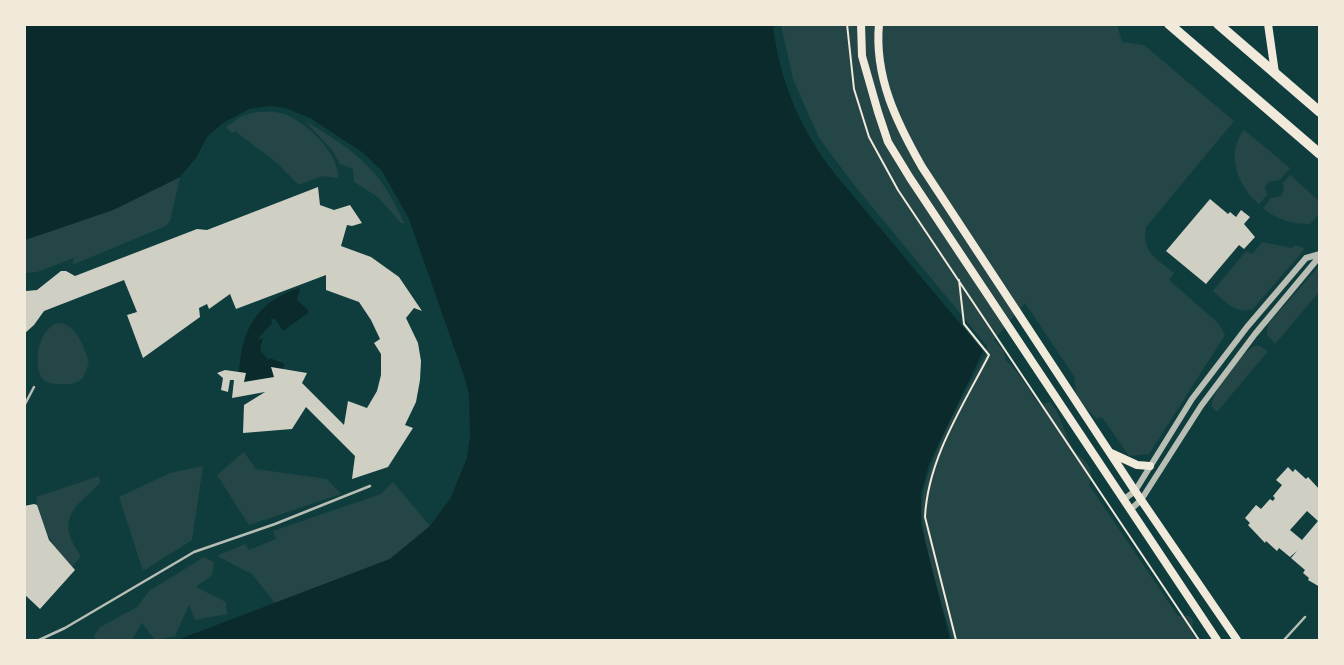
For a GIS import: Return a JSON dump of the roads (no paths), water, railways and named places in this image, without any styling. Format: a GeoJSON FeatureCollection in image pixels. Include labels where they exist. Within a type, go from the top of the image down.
{"type":"FeatureCollection","features":[{"type":"Feature","properties":{"kind":"highway"},"geometry":{"type":"LineString","coordinates":[[1169,24],[1320,154]]}},
{"type":"Feature","properties":{"kind":"highway"},"geometry":{"type":"LineString","coordinates":[[1218,24],[1320,112]]}},
{"type":"Feature","properties":{"kind":"main road"},"geometry":{"type":"LineString","coordinates":[[861,24],[862,56],[888,142],[1217,640]]}},
{"type":"Feature","properties":{"kind":"main road"},"geometry":{"type":"LineString","coordinates":[[878,24],[881,71],[895,117],[905,138],[1135,491],[1237,640]]}},
{"type":"Feature","properties":{"kind":"main road"},"geometry":{"type":"LineString","coordinates":[[1268,24],[1275,74]]}},
{"type":"Feature","properties":{"kind":"main road"},"geometry":{"type":"LineString","coordinates":[[1109,451],[1136,465],[1150,466]]}},
{"type":"Feature","properties":{"kind":"main road"},"geometry":{"type":"LineString","coordinates":[[1157,551],[1170,543]]}},
{"type":"Feature","properties":{"kind":"street"},"geometry":{"type":"LineString","coordinates":[[1123,500],[1135,491],[1192,399],[1247,327],[1307,258],[1320,255]]}},
{"type":"Feature","properties":{"kind":"street"},"geometry":{"type":"LineString","coordinates":[[1129,510],[1141,500],[1201,407],[1255,334],[1320,255]]}},
{"type":"Feature","properties":{"kind":"lane"},"geometry":{"type":"LineString","coordinates":[[24,406],[34,387]]}},
{"type":"Feature","properties":{"kind":"lane"},"geometry":{"type":"LineString","coordinates":[[39,640],[65,628],[194,552],[275,524],[370,486]]}},
{"type":"Feature","properties":{"kind":"lane"},"geometry":{"type":"LineString","coordinates":[[1284,640],[1305,617]]}}]}
